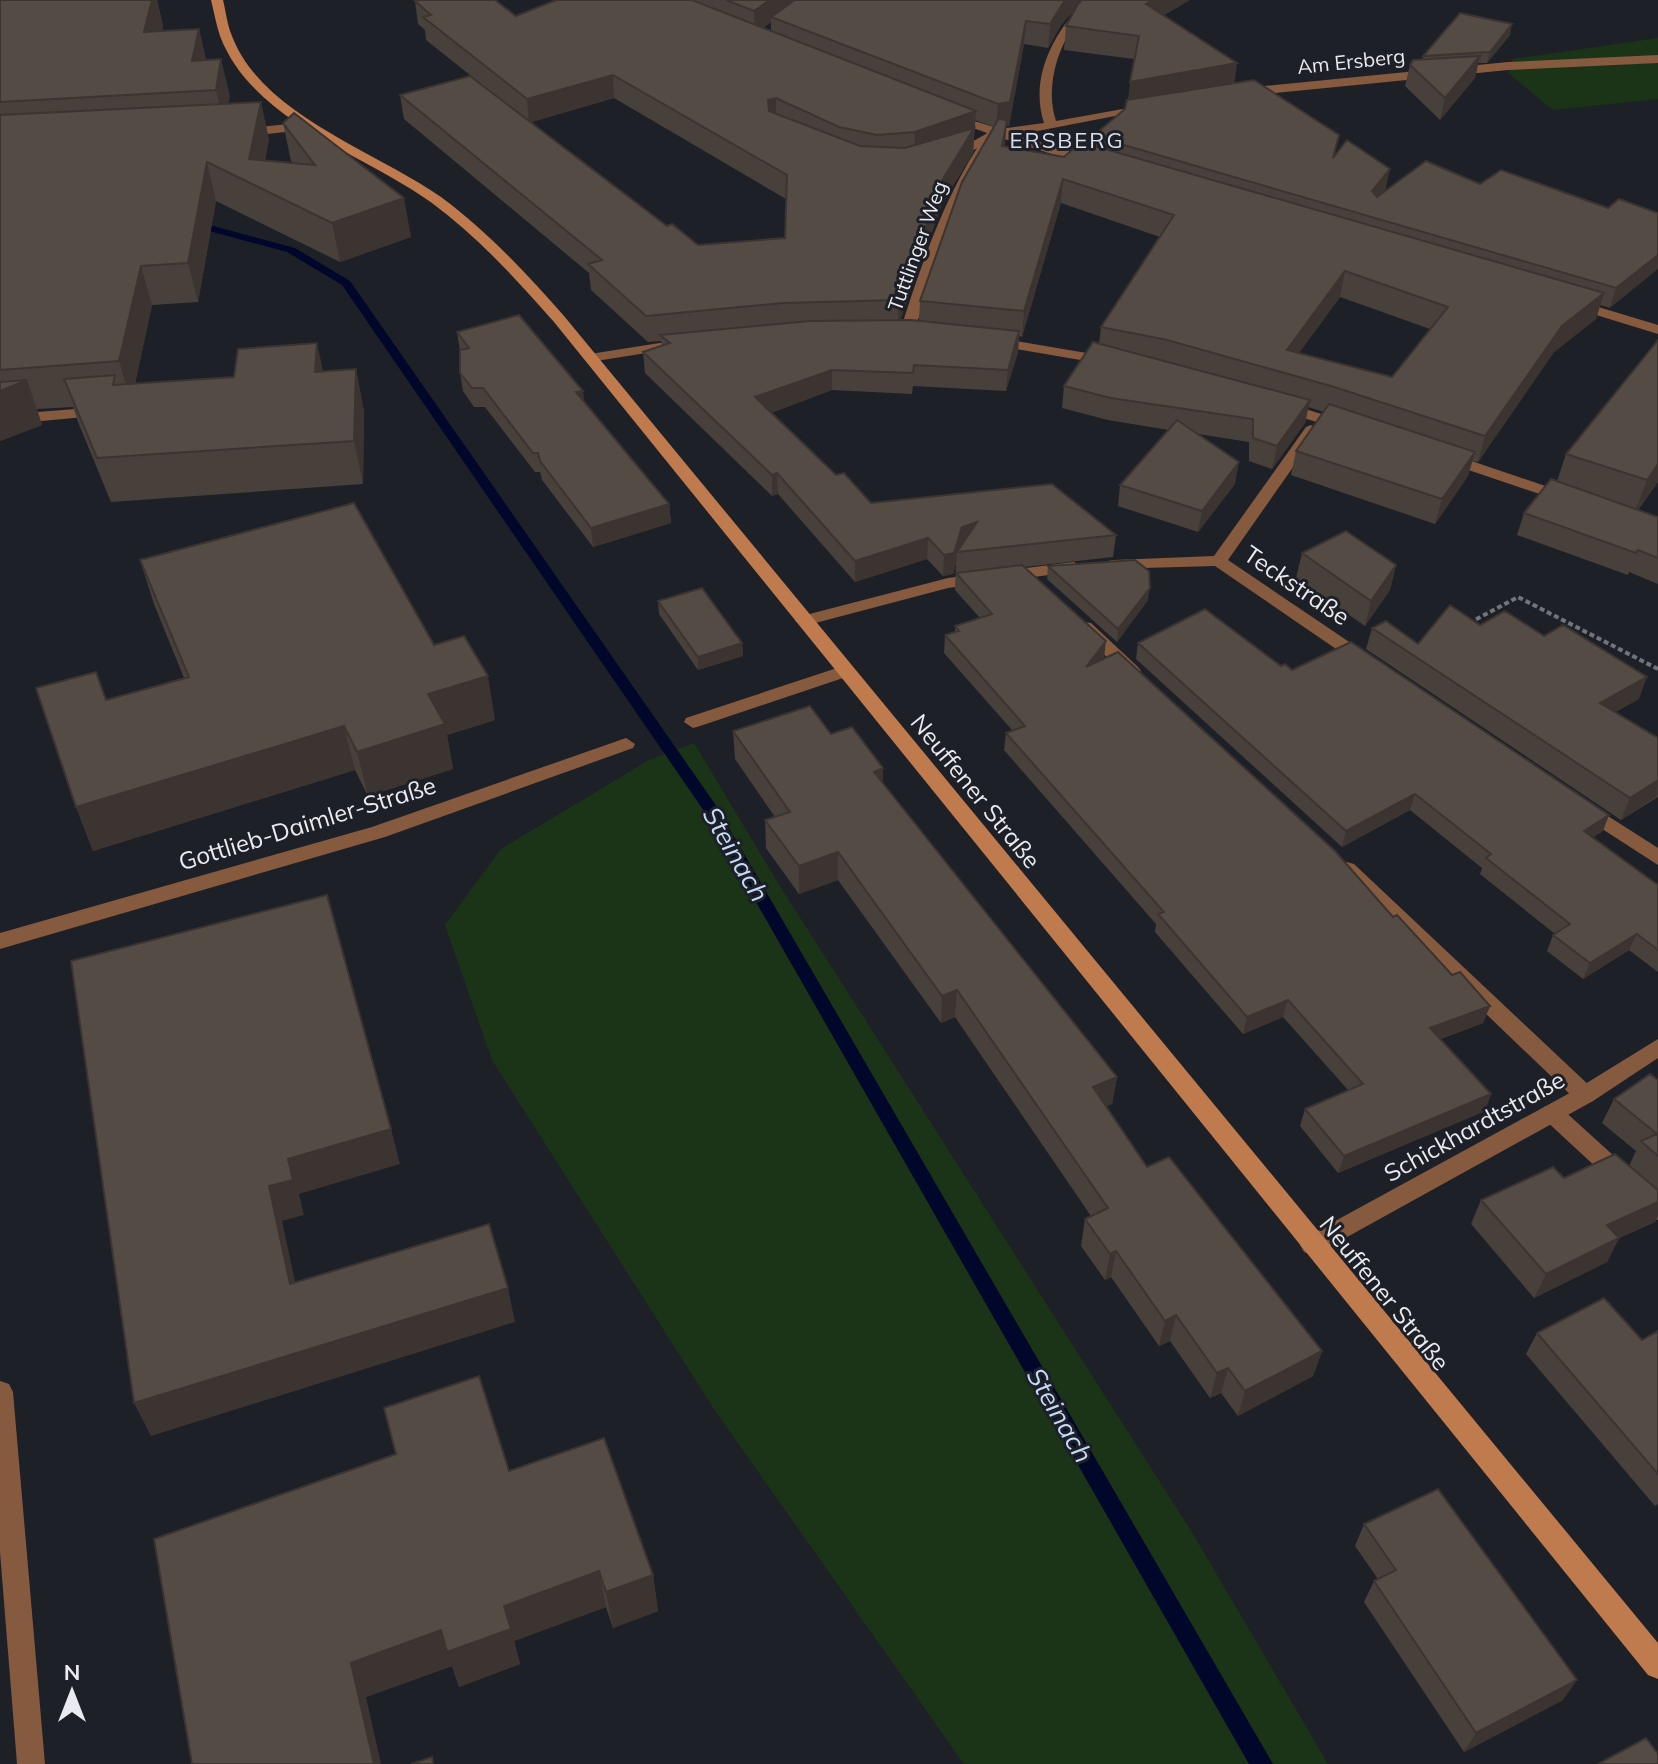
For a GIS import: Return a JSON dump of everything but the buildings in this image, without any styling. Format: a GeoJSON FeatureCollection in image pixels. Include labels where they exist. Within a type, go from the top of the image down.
{"type":"FeatureCollection","features":[{"type":"Feature","properties":{"kind":"main road","name":"Neuffener Straße"},"geometry":{"type":"LineString","coordinates":[[217,0],[230,43],[246,68],[308,126],[420,188],[483,237],[515,269],[1658,1665]]}},
{"type":"Feature","properties":{"kind":"street"},"geometry":{"type":"LineString","coordinates":[[1051,126],[1045,113],[1048,75],[1066,29],[1092,0]]}},
{"type":"Feature","properties":{"kind":"street","name":"Am Ersberg"},"geometry":{"type":"LineString","coordinates":[[1222,96],[1375,77],[1658,59]]}},
{"type":"Feature","properties":{"kind":"street"},"geometry":{"type":"LineString","coordinates":[[936,160],[950,157],[993,134],[1160,107]]}},
{"type":"Feature","properties":{"kind":"street"},"geometry":{"type":"LineString","coordinates":[[934,111],[993,134],[1115,169]]}},
{"type":"Feature","properties":{"kind":"street"},"geometry":{"type":"LineString","coordinates":[[219,134],[308,126]]}},
{"type":"Feature","properties":{"kind":"street","name":"Tuttlinger Weg"},"geometry":{"type":"LineString","coordinates":[[907,334],[933,248],[966,170],[993,134]]}},
{"type":"Feature","properties":{"kind":"street"},"geometry":{"type":"LineString","coordinates":[[1555,298],[1658,330]]}},
{"type":"Feature","properties":{"kind":"street"},"geometry":{"type":"LineString","coordinates":[[970,339],[1018,343],[1131,365]]}},
{"type":"Feature","properties":{"kind":"street"},"geometry":{"type":"LineString","coordinates":[[590,358],[695,342]]}},
{"type":"Feature","properties":{"kind":"street"},"geometry":{"type":"LineString","coordinates":[[1261,401],[1364,432]]}},
{"type":"Feature","properties":{"kind":"street"},"geometry":{"type":"LineString","coordinates":[[0,420],[121,411]]}},
{"type":"Feature","properties":{"kind":"street"},"geometry":{"type":"LineString","coordinates":[[1219,561],[1320,418]]}},
{"type":"Feature","properties":{"kind":"street"},"geometry":{"type":"LineString","coordinates":[[1423,450],[1585,505]]}},
{"type":"Feature","properties":{"kind":"street","name":"Teckstraße"},"geometry":{"type":"LineString","coordinates":[[804,621],[948,583],[1084,566],[1219,561],[1380,671]]}},
{"type":"Feature","properties":{"kind":"street"},"geometry":{"type":"LineString","coordinates":[[1026,573],[1049,595]]}},
{"type":"Feature","properties":{"kind":"street"},"geometry":{"type":"LineString","coordinates":[[1072,616],[1142,679]]}},
{"type":"Feature","properties":{"kind":"street"},"geometry":{"type":"LineString","coordinates":[[693,722],[846,671]]}},
{"type":"Feature","properties":{"kind":"street","name":"Gottlieb-Daimler-Straße"},"geometry":{"type":"LineString","coordinates":[[0,941],[378,832],[626,744]]}},
{"type":"Feature","properties":{"kind":"street"},"geometry":{"type":"LineString","coordinates":[[1565,796],[1658,858]]}},
{"type":"Feature","properties":{"kind":"street"},"geometry":{"type":"LineString","coordinates":[[1337,859],[1585,1095]]}},
{"type":"Feature","properties":{"kind":"street","name":"Schickhardtstraße"},"geometry":{"type":"LineString","coordinates":[[1312,1245],[1585,1095],[1658,1047]]}},
{"type":"Feature","properties":{"kind":"street"},"geometry":{"type":"LineString","coordinates":[[1552,1113],[1658,1210]]}},
{"type":"Feature","properties":{"kind":"street"},"geometry":{"type":"LineString","coordinates":[[0,1392],[31,1764]]}},
{"type":"Feature","properties":{"kind":"path"},"geometry":{"type":"LineString","coordinates":[[1463,626],[1518,597],[1658,669]]}},
{"type":"Feature","properties":{"kind":"green space"},"geometry":{"type":"Polygon","coordinates":[[[1658,38],[1658,99],[1553,110],[1508,73],[1513,59],[1658,38]]]}},
{"type":"Feature","properties":{"kind":"green space"},"geometry":{"type":"Polygon","coordinates":[[[694,743],[778,883],[1193,1534],[1328,1764],[964,1764],[714,1409],[492,1060],[445,925],[501,849],[649,760],[694,743]]]}},
{"type":"Feature","properties":{"kind":"waterway","name":"Steinach"},"geometry":{"type":"LineString","coordinates":[[191,223],[291,250],[346,283],[710,808],[1262,1764]]}},
{"type":"Feature","properties":{"kind":"district","name":"ERSBERG"},"geometry":{"type":"Point","coordinates":[1067,140]}}]}
